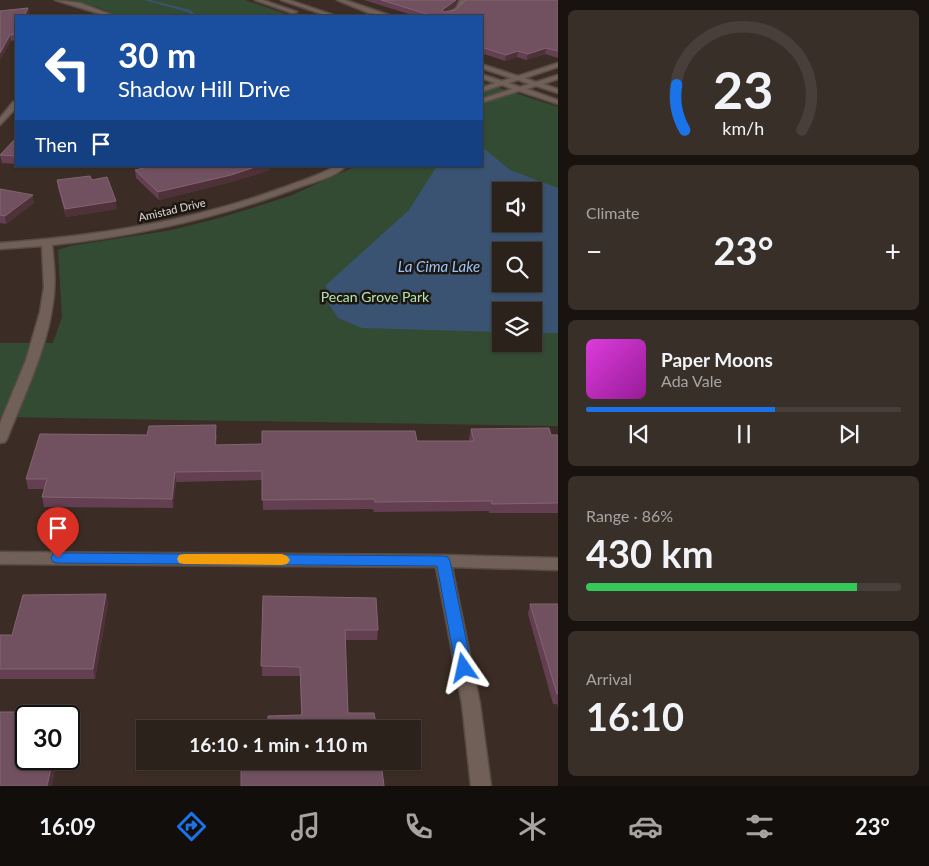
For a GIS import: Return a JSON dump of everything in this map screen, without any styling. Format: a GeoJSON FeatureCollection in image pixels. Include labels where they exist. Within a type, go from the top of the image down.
{"type":"FeatureCollection","features":[{"type":"Feature","properties":{"kind":"street"},"geometry":{"type":"LineString","coordinates":[[58,0],[78,4],[109,15]]}},
{"type":"Feature","properties":{"kind":"street"},"geometry":{"type":"LineString","coordinates":[[258,0],[298,14]]}},
{"type":"Feature","properties":{"kind":"street"},"geometry":{"type":"LineString","coordinates":[[284,0],[330,15]]}},
{"type":"Feature","properties":{"kind":"street"},"geometry":{"type":"LineString","coordinates":[[340,0],[370,12],[384,15]]}},
{"type":"Feature","properties":{"kind":"street"},"geometry":{"type":"LineString","coordinates":[[448,15],[458,9],[463,0]]}},
{"type":"Feature","properties":{"kind":"street"},"geometry":{"type":"LineString","coordinates":[[483,89],[558,65]]}},
{"type":"Feature","properties":{"kind":"street"},"geometry":{"type":"LineString","coordinates":[[483,67],[558,91]]}},
{"type":"Feature","properties":{"kind":"street"},"geometry":{"type":"LineString","coordinates":[[483,77],[558,102]]}},
{"type":"Feature","properties":{"kind":"street"},"geometry":{"type":"LineString","coordinates":[[483,99],[558,77]]}},
{"type":"Feature","properties":{"kind":"street"},"geometry":{"type":"LineString","coordinates":[[0,123],[15,105]]}},
{"type":"Feature","properties":{"kind":"street","name":"Amistad Drive"},"geometry":{"type":"LineString","coordinates":[[0,246],[47,243],[137,230],[210,213],[275,194],[340,167]]}},
{"type":"Feature","properties":{"kind":"street"},"geometry":{"type":"LineString","coordinates":[[0,439],[33,357],[46,311],[50,277],[47,243]]}},
{"type":"Feature","properties":{"kind":"street"},"geometry":{"type":"LineString","coordinates":[[0,558],[443,561],[558,564]]}},
{"type":"Feature","properties":{"kind":"street"},"geometry":{"type":"LineString","coordinates":[[443,561],[471,704],[481,786]]}},
{"type":"Feature","properties":{"kind":"green space"},"geometry":{"type":"Polygon","coordinates":[[[69,0],[245,0],[289,15],[117,15],[97,7],[69,0]]]}},
{"type":"Feature","properties":{"kind":"green space","name":"Pecan Grove Park"},"geometry":{"type":"Polygon","coordinates":[[[483,83],[558,107],[558,426],[0,417],[0,343],[53,343],[62,317],[58,250],[70,246],[172,230],[223,217],[290,196],[354,167],[483,167],[483,83]]]}},
{"type":"Feature","properties":{"kind":"water","name":"La Cima Lake"},"geometry":{"type":"Polygon","coordinates":[[[483,148],[510,170],[542,182],[558,188],[558,333],[542,333],[542,302],[492,302],[492,332],[362,328],[338,318],[328,303],[326,285],[409,210],[436,167],[483,167],[483,148]]]}},
{"type":"Feature","properties":{"kind":"building"},"geometry":{"type":"Polygon","coordinates":[[[381,0],[456,0],[442,10],[444,12],[455,10],[465,0],[558,0],[558,51],[546,48],[528,54],[518,51],[506,55],[483,48],[483,15],[430,15],[381,0]]]}},
{"type":"Feature","properties":{"kind":"building"},"geometry":{"type":"Polygon","coordinates":[[[28,8],[24,15],[15,15],[15,34],[10,35],[0,53],[0,11],[28,8]]]}},
{"type":"Feature","properties":{"kind":"building"},"geometry":{"type":"Polygon","coordinates":[[[15,139],[15,156],[0,155],[15,139]]]}},
{"type":"Feature","properties":{"kind":"building"},"geometry":{"type":"Polygon","coordinates":[[[148,167],[255,167],[231,175],[158,192],[135,170],[148,167]]]}},
{"type":"Feature","properties":{"kind":"building"},"geometry":{"type":"Polygon","coordinates":[[[90,176],[92,180],[107,177],[116,201],[65,209],[57,180],[90,176]]]}},
{"type":"Feature","properties":{"kind":"building"},"geometry":{"type":"Polygon","coordinates":[[[0,189],[33,195],[5,216],[0,215],[0,189]]]}},
{"type":"Feature","properties":{"kind":"building"},"geometry":{"type":"Polygon","coordinates":[[[216,425],[215,445],[262,444],[262,431],[415,431],[417,441],[474,441],[471,429],[549,428],[551,435],[558,435],[558,503],[492,504],[491,501],[375,502],[374,499],[262,500],[262,471],[175,472],[172,499],[42,497],[47,479],[26,479],[40,434],[147,435],[149,426],[216,425]]]}},
{"type":"Feature","properties":{"kind":"building"},"geometry":{"type":"Polygon","coordinates":[[[106,594],[93,669],[0,669],[0,635],[12,635],[23,595],[106,594]]]}},
{"type":"Feature","properties":{"kind":"building"},"geometry":{"type":"Polygon","coordinates":[[[263,596],[376,598],[378,630],[345,630],[348,713],[374,713],[375,720],[268,720],[268,716],[302,715],[300,667],[261,666],[263,596]]]}},
{"type":"Feature","properties":{"kind":"building"},"geometry":{"type":"Polygon","coordinates":[[[530,604],[558,604],[558,694],[557,694],[530,604]]]}},
{"type":"Feature","properties":{"kind":"building"},"geometry":{"type":"Polygon","coordinates":[[[0,712],[15,712],[15,770],[51,770],[47,786],[0,786],[0,712]]]}},
{"type":"Feature","properties":{"kind":"building"},"geometry":{"type":"Polygon","coordinates":[[[241,770],[382,770],[384,786],[241,786],[241,770]]]}},
{"type":"Feature","properties":{"kind":"waterway"},"geometry":{"type":"LineString","coordinates":[[146,0],[189,11],[194,15]]}},
{"type":"Feature","properties":{"kind":"slow traffic"},"geometry":{"type":"LineString","coordinates":[[184,559],[282,560]]}},
{"type":"Feature","properties":{"kind":"route"},"geometry":{"type":"LineString","coordinates":[[58,558],[443,561],[464,668]]}}]}
